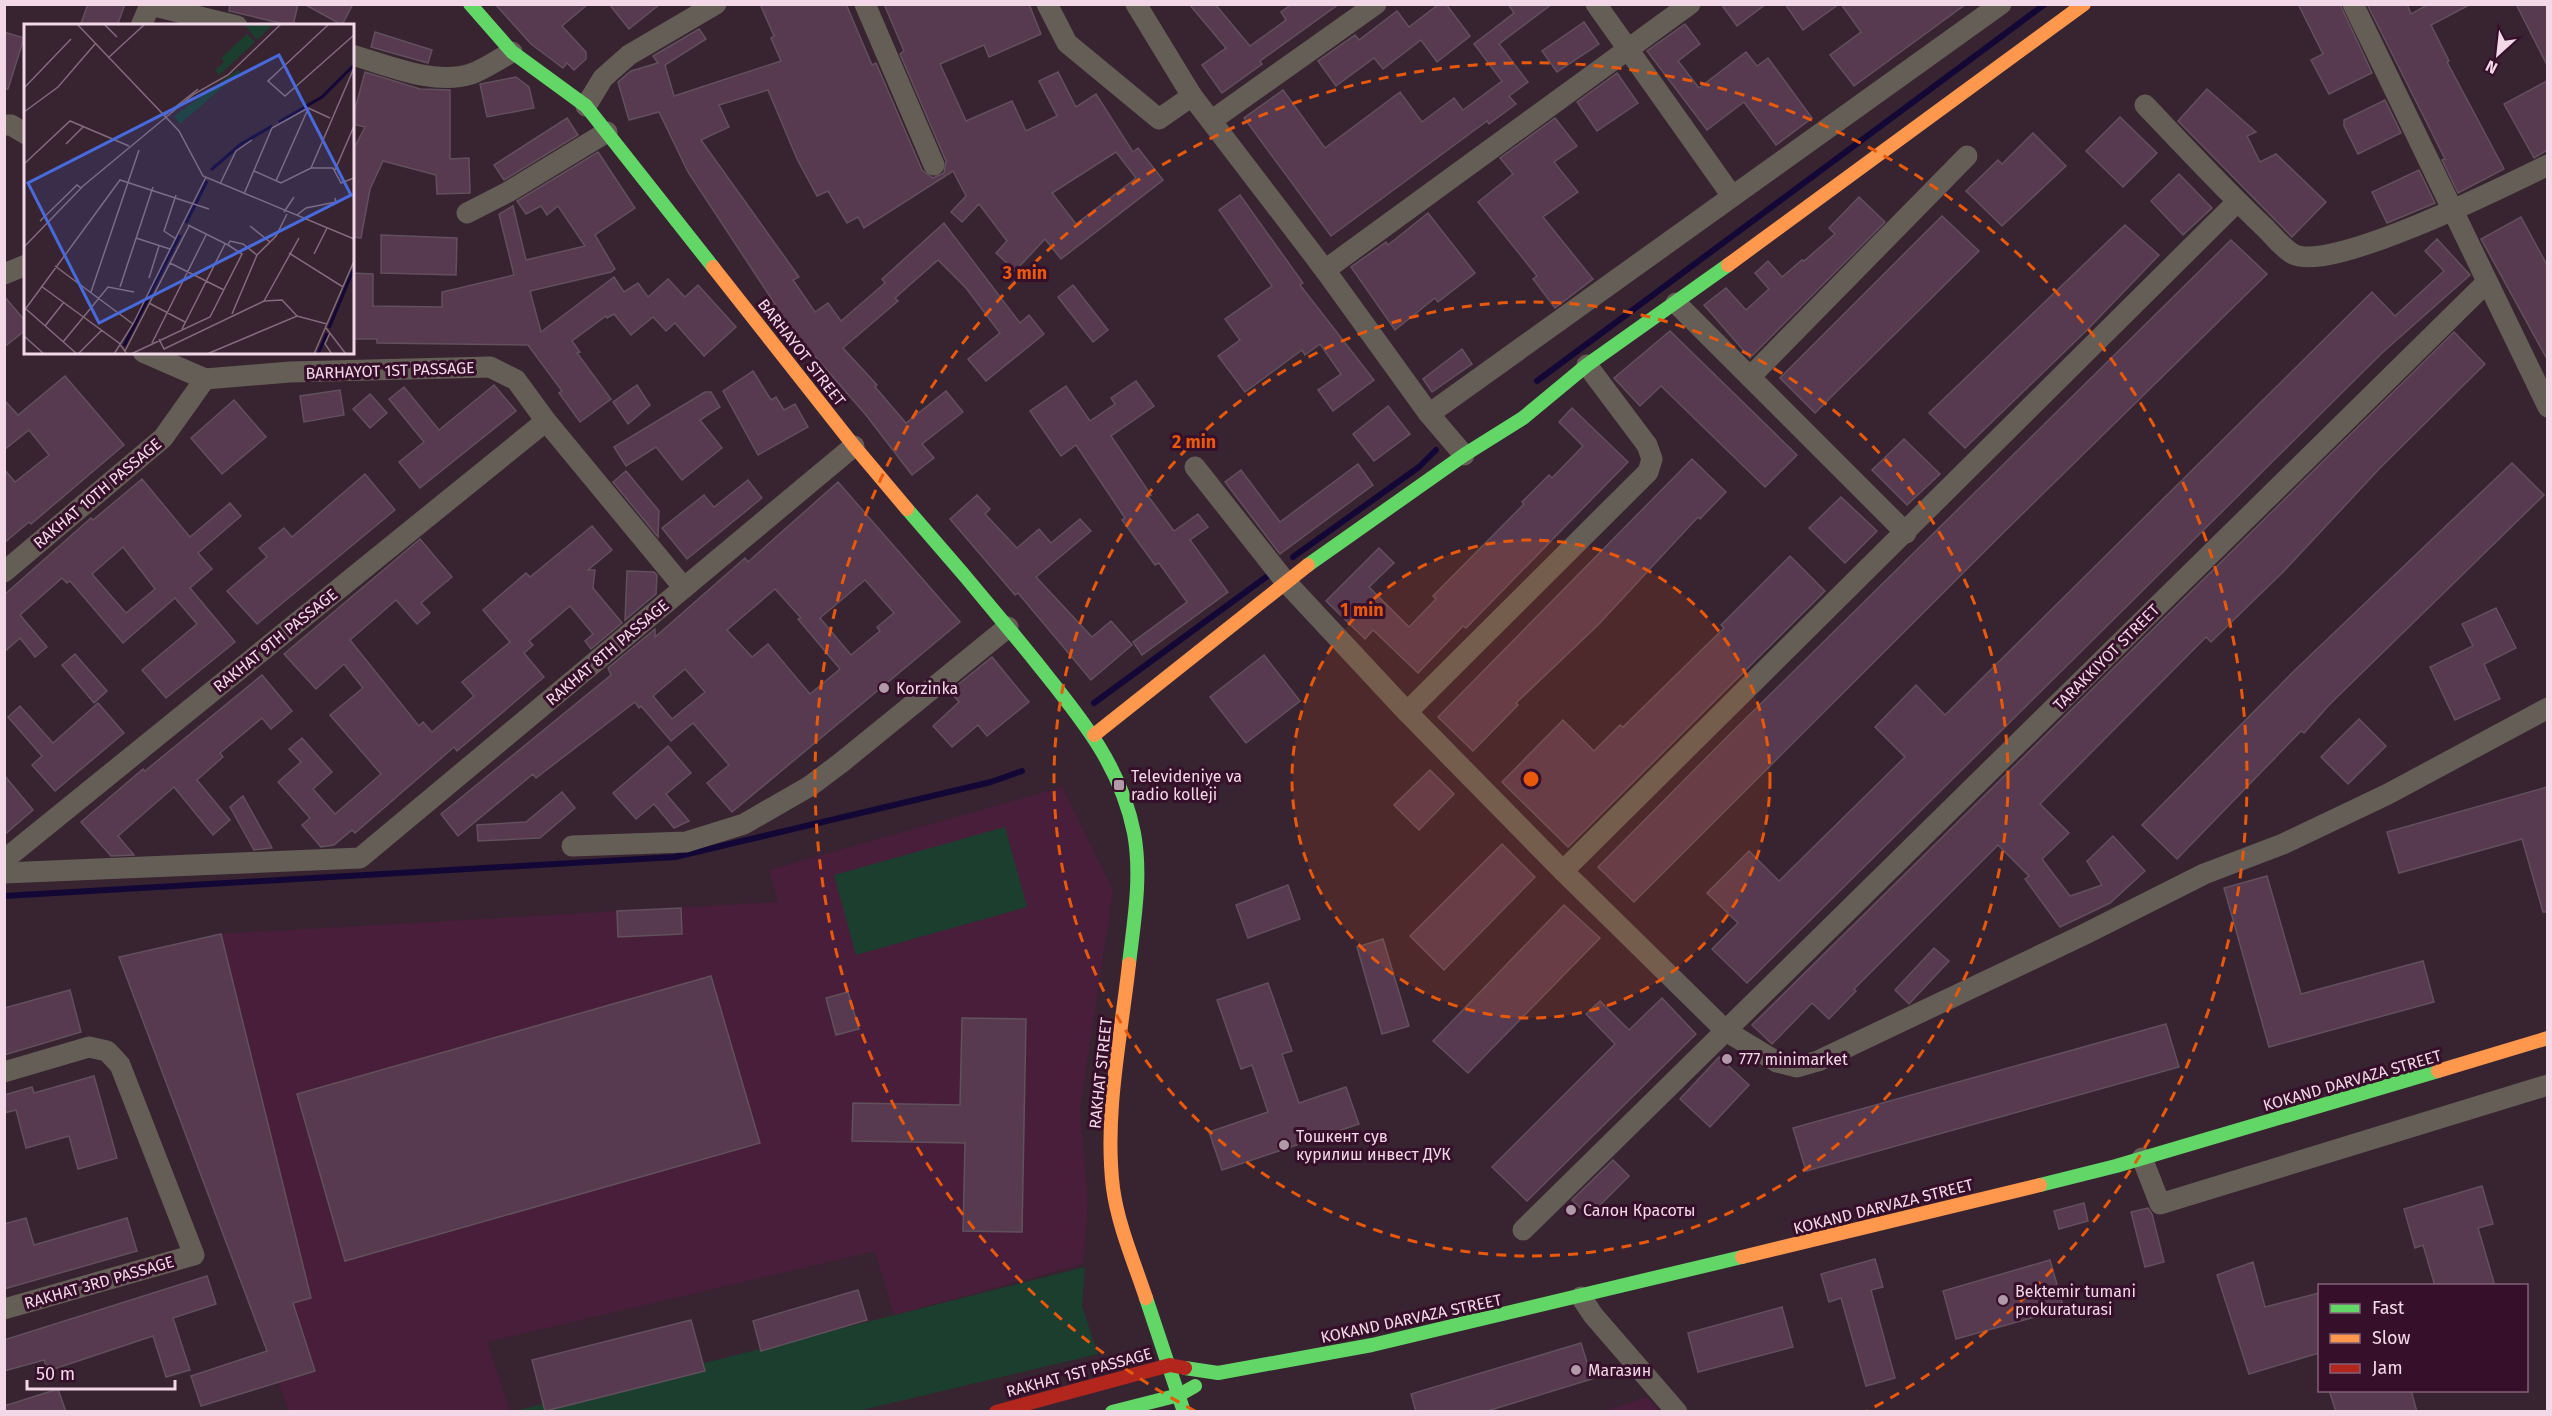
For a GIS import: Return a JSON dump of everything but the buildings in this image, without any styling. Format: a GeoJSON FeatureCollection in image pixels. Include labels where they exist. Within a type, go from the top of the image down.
{"type":"FeatureCollection","features":[{"type":"Feature","properties":{"kind":"street","name":"BARHAYOT STREET"},"geometry":{"type":"LineString","coordinates":[[470,4],[512,52],[586,106],[854,446],[1008,627],[1094,735]]}},
{"type":"Feature","properties":{"kind":"street"},"geometry":{"type":"LineString","coordinates":[[586,106],[603,78],[629,55],[716,4]]}},
{"type":"Feature","properties":{"kind":"street"},"geometry":{"type":"LineString","coordinates":[[865,4],[934,165]]}},
{"type":"Feature","properties":{"kind":"street"},"geometry":{"type":"LineString","coordinates":[[1047,4],[1067,43],[1159,119],[1192,96]]}},
{"type":"Feature","properties":{"kind":"street"},"geometry":{"type":"LineString","coordinates":[[1136,4],[1192,96],[1325,270],[1429,414],[1464,455]]}},
{"type":"Feature","properties":{"kind":"street"},"geometry":{"type":"LineString","coordinates":[[1211,121],[1376,4]]}},
{"type":"Feature","properties":{"kind":"street"},"geometry":{"type":"LineString","coordinates":[[1596,4],[1732,196]]}},
{"type":"Feature","properties":{"kind":"street"},"geometry":{"type":"LineString","coordinates":[[1325,270],[1690,4]]}},
{"type":"Feature","properties":{"kind":"street"},"geometry":{"type":"LineString","coordinates":[[1429,414],[2001,4]]}},
{"type":"Feature","properties":{"kind":"street"},"geometry":{"type":"LineString","coordinates":[[1094,735],[1286,581],[1464,455],[1523,418],[1587,365],[1676,303],[2084,4]]}},
{"type":"Feature","properties":{"kind":"street"},"geometry":{"type":"LineString","coordinates":[[2353,4],[2547,407]]}},
{"type":"Feature","properties":{"kind":"street"},"geometry":{"type":"LineString","coordinates":[[142,24],[150,5],[229,24]]}},
{"type":"Feature","properties":{"kind":"street"},"geometry":{"type":"LineString","coordinates":[[354,56],[413,73],[444,76],[471,74],[512,52]]}},
{"type":"Feature","properties":{"kind":"street"},"geometry":{"type":"LineString","coordinates":[[2145,105],[2237,202],[2294,254],[2311,257],[2332,255],[2454,212],[2547,165]]}},
{"type":"Feature","properties":{"kind":"street"},"geometry":{"type":"LineString","coordinates":[[4,125],[11,125],[24,134]]}},
{"type":"Feature","properties":{"kind":"street"},"geometry":{"type":"LineString","coordinates":[[467,213],[508,192],[607,132]]}},
{"type":"Feature","properties":{"kind":"street"},"geometry":{"type":"LineString","coordinates":[[1750,377],[1967,156]]}},
{"type":"Feature","properties":{"kind":"street"},"geometry":{"type":"LineString","coordinates":[[1563,871],[2237,202]]}},
{"type":"Feature","properties":{"kind":"street"},"geometry":{"type":"LineString","coordinates":[[4,274],[24,266]]}},
{"type":"Feature","properties":{"kind":"street","name":"TARAKKIYOT STREET"},"geometry":{"type":"LineString","coordinates":[[1523,1230],[2487,283]]}},
{"type":"Feature","properties":{"kind":"street"},"geometry":{"type":"LineString","coordinates":[[1676,303],[1906,533]]}},
{"type":"Feature","properties":{"kind":"street","name":"BARHAYOT 1ST PASSAGE"},"geometry":{"type":"LineString","coordinates":[[148,354],[205,379],[290,372],[490,367],[516,380],[546,421],[684,588]]}},
{"type":"Feature","properties":{"kind":"street"},"geometry":{"type":"LineString","coordinates":[[1407,712],[1648,472],[1652,459],[1647,445],[1587,365]]}},
{"type":"Feature","properties":{"kind":"street","name":"RAKHAT 10TH PASSAGE"},"geometry":{"type":"LineString","coordinates":[[4,572],[163,438],[205,379]]}},
{"type":"Feature","properties":{"kind":"street","name":"RAKHAT 9TH PASSAGE"},"geometry":{"type":"LineString","coordinates":[[4,860],[546,421]]}},
{"type":"Feature","properties":{"kind":"street","name":"RAKHAT 8TH PASSAGE"},"geometry":{"type":"LineString","coordinates":[[4,873],[360,858],[854,446]]}},
{"type":"Feature","properties":{"kind":"street"},"geometry":{"type":"LineString","coordinates":[[1195,467],[1286,581],[1407,712],[1563,871],[1726,1031],[1777,1062],[1797,1067],[1818,1061],[2083,936],[2204,874],[2283,844],[2388,794],[2547,708]]}},
{"type":"Feature","properties":{"kind":"street"},"geometry":{"type":"LineString","coordinates":[[572,846],[686,842],[744,824],[810,786],[1008,627]]}},
{"type":"Feature","properties":{"kind":"street","name":"RAKHAT STREET"},"geometry":{"type":"LineString","coordinates":[[1094,735],[1108,760],[1128,810],[1137,878],[1109,1137],[1113,1189],[1119,1217],[1184,1412]]}},
{"type":"Feature","properties":{"kind":"street","name":"KOKAND DARVAZA STREET"},"geometry":{"type":"LineString","coordinates":[[1112,1412],[1179,1395],[1218,1373],[1372,1345],[1581,1297],[2142,1158],[2547,1038]]}},
{"type":"Feature","properties":{"kind":"street","name":"RAKHAT 3RD PASSAGE"},"geometry":{"type":"LineString","coordinates":[[4,1072],[89,1047],[107,1051],[120,1065],[194,1255],[4,1309]]}},
{"type":"Feature","properties":{"kind":"street"},"geometry":{"type":"LineString","coordinates":[[2142,1158],[2160,1204],[2547,1085]]}},
{"type":"Feature","properties":{"kind":"street"},"geometry":{"type":"LineString","coordinates":[[1581,1297],[1593,1315],[1677,1412]]}},
{"type":"Feature","properties":{"kind":"street","name":"KOKAND DARVAZA STREET"},"geometry":{"type":"LineString","coordinates":[[1170,1365],[1218,1373]]}},
{"type":"Feature","properties":{"kind":"street","name":"RAKHAT 1ST PASSAGE"},"geometry":{"type":"LineString","coordinates":[[996,1412],[1170,1365]]}},
{"type":"Feature","properties":{"kind":"shaded area"},"geometry":{"type":"Polygon","coordinates":[[[1062,787],[1113,890],[1080,1109],[1088,1202],[1083,1264],[894,1315],[875,1251],[487,1342],[510,1411],[289,1411],[119,957],[221,934],[778,902],[769,870],[1062,787]]]}},
{"type":"Feature","properties":{"kind":"shaded area"},"geometry":{"type":"Polygon","coordinates":[[[1647,1397],[1660,1411],[1604,1411],[1647,1397]]]}},
{"type":"Feature","properties":{"kind":"green space"},"geometry":{"type":"Polygon","coordinates":[[[1005,827],[1027,907],[856,955],[834,875],[1005,827]]]}},
{"type":"Feature","properties":{"kind":"green space"},"geometry":{"type":"Polygon","coordinates":[[[1085,1267],[1082,1306],[1098,1354],[858,1411],[511,1412],[1085,1267]]]}},
{"type":"Feature","properties":{"kind":"waterway"},"geometry":{"type":"LineString","coordinates":[[1537,381],[2045,4]]}},
{"type":"Feature","properties":{"kind":"waterway"},"geometry":{"type":"LineString","coordinates":[[1293,557],[1419,467],[1436,450]]}},
{"type":"Feature","properties":{"kind":"waterway"},"geometry":{"type":"LineString","coordinates":[[1094,703],[1273,572]]}},
{"type":"Feature","properties":{"kind":"waterway"},"geometry":{"type":"LineString","coordinates":[[4,896],[675,857],[991,782],[1022,771]]}},
{"type":"Feature","properties":{"kind":"traffic: fast"},"geometry":{"type":"LineString","coordinates":[[470,4],[512,52],[586,106],[713,267]]}},
{"type":"Feature","properties":{"kind":"traffic: fast"},"geometry":{"type":"LineString","coordinates":[[1308,565],[1464,455],[1523,418],[1587,365],[1728,265]]}},
{"type":"Feature","properties":{"kind":"traffic: fast"},"geometry":{"type":"LineString","coordinates":[[907,509],[1052,682],[1096,742],[1119,784],[1134,833],[1137,866],[1129,964]]}},
{"type":"Feature","properties":{"kind":"traffic: fast"},"geometry":{"type":"LineString","coordinates":[[2040,1185],[2116,1166],[2438,1071]]}},
{"type":"Feature","properties":{"kind":"traffic: fast"},"geometry":{"type":"LineString","coordinates":[[1185,1368],[1218,1373],[1372,1345],[1742,1257]]}},
{"type":"Feature","properties":{"kind":"traffic: fast"},"geometry":{"type":"LineString","coordinates":[[1146,1298],[1184,1412]]}},
{"type":"Feature","properties":{"kind":"traffic: fast"},"geometry":{"type":"LineString","coordinates":[[1112,1412],[1179,1395],[1195,1386]]}},
{"type":"Feature","properties":{"kind":"traffic: slow"},"geometry":{"type":"LineString","coordinates":[[1728,265],[2084,4]]}},
{"type":"Feature","properties":{"kind":"traffic: slow"},"geometry":{"type":"LineString","coordinates":[[713,267],[854,446],[907,509]]}},
{"type":"Feature","properties":{"kind":"traffic: slow"},"geometry":{"type":"LineString","coordinates":[[1094,735],[1308,565]]}},
{"type":"Feature","properties":{"kind":"traffic: slow"},"geometry":{"type":"LineString","coordinates":[[1129,964],[1112,1104],[1111,1160],[1113,1188],[1119,1216],[1146,1298]]}},
{"type":"Feature","properties":{"kind":"traffic: slow"},"geometry":{"type":"LineString","coordinates":[[2438,1071],[2548,1038]]}},
{"type":"Feature","properties":{"kind":"traffic: slow"},"geometry":{"type":"LineString","coordinates":[[1742,1257],[2040,1185]]}},
{"type":"Feature","properties":{"kind":"traffic: jam"},"geometry":{"type":"LineString","coordinates":[[996,1412],[1170,1365],[1185,1368]]}},
{"type":"Feature","properties":{"kind":"place","name":"Korzinka"},"geometry":{"type":"Point","coordinates":[884,688]}},
{"type":"Feature","properties":{"kind":"place","name":"Televideniye va radio kolleji"},"geometry":{"type":"Point","coordinates":[1119,785]}},
{"type":"Feature","properties":{"kind":"place","name":"777 minimarket"},"geometry":{"type":"Point","coordinates":[1727,1059]}},
{"type":"Feature","properties":{"kind":"place","name":"Тошкент сув курилиш инвест ДУК"},"geometry":{"type":"Point","coordinates":[1284,1145]}},
{"type":"Feature","properties":{"kind":"place","name":"Салон Красоты"},"geometry":{"type":"Point","coordinates":[1571,1210]}},
{"type":"Feature","properties":{"kind":"place","name":"Bektemir tumani prokuraturasi"},"geometry":{"type":"Point","coordinates":[2003,1300]}},
{"type":"Feature","properties":{"kind":"place","name":"Магазин"},"geometry":{"type":"Point","coordinates":[1576,1370]}}]}
